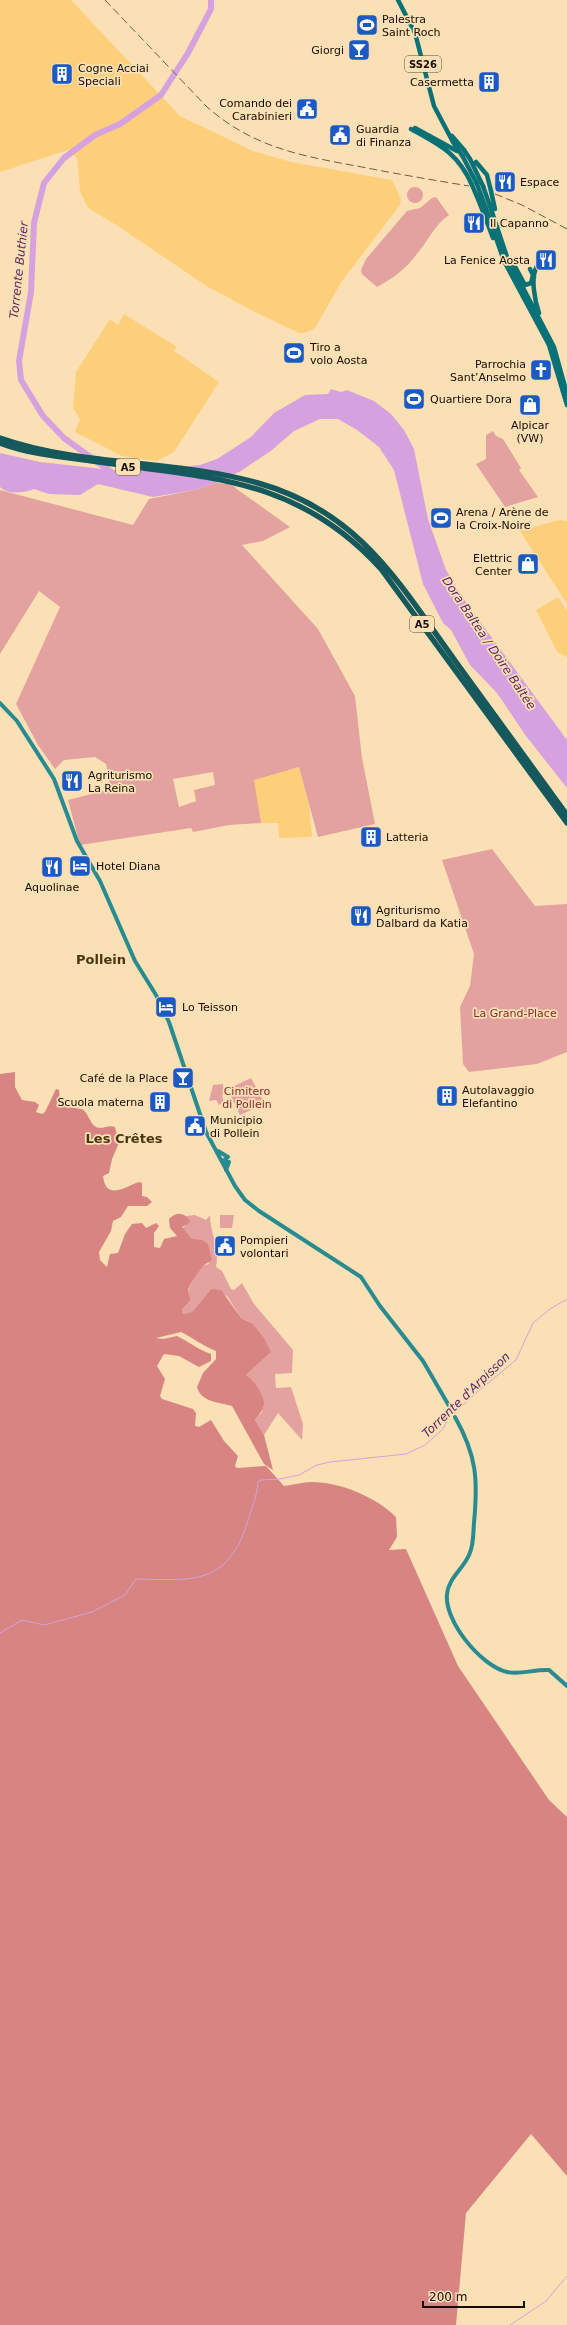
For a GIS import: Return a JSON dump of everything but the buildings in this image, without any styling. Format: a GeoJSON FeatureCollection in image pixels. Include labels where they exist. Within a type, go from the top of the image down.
{"type":"FeatureCollection","features":[{"type":"Feature","properties":{"kind":"highway","name":"A5"},"geometry":{"type":"LineString","coordinates":[[0,438],[30,447],[220,475],[258,483],[294,496],[330,515],[363,542],[384,564],[406,591],[557,805],[567,823]]}},
{"type":"Feature","properties":{"kind":"highway","name":"A5"},"geometry":{"type":"LineString","coordinates":[[0,443],[40,454],[204,477],[250,486],[288,499],[330,522],[363,549],[401,595],[557,805],[567,815]]}},
{"type":"Feature","properties":{"kind":"main road","name":"SS26"},"geometry":{"type":"LineString","coordinates":[[398,0],[413,29],[434,106],[445,128],[463,157],[475,184]]}},
{"type":"Feature","properties":{"kind":"main road","name":"SS26"},"geometry":{"type":"LineString","coordinates":[[445,128],[470,159],[483,186],[485,205]]}},
{"type":"Feature","properties":{"kind":"main road"},"geometry":{"type":"LineString","coordinates":[[457,151],[413,129],[444,147],[455,156],[475,184],[514,273],[554,347],[567,394]]}},
{"type":"Feature","properties":{"kind":"main road"},"geometry":{"type":"LineString","coordinates":[[476,162],[486,175],[491,191],[501,242],[524,284],[531,284],[533,275]]}},
{"type":"Feature","properties":{"kind":"main road"},"geometry":{"type":"LineString","coordinates":[[485,205],[501,254],[547,339],[567,405]]}},
{"type":"Feature","properties":{"kind":"main road"},"geometry":{"type":"LineString","coordinates":[[534,281],[537,266]]}},
{"type":"Feature","properties":{"kind":"main road"},"geometry":{"type":"LineString","coordinates":[[530,269],[533,275],[536,302],[544,326]]}},
{"type":"Feature","properties":{"kind":"main road"},"geometry":{"type":"LineString","coordinates":[[0,703],[17,721],[60,792],[77,841],[100,881],[134,961],[156,995],[169,1022],[202,1123],[225,1162],[226,1170],[235,1186],[251,1206],[361,1277],[380,1306],[422,1361],[452,1411]]}},
{"type":"Feature","properties":{"kind":"main road"},"geometry":{"type":"LineString","coordinates":[[215,1147],[228,1157],[225,1162]]}},
{"type":"Feature","properties":{"kind":"main road"},"geometry":{"type":"LineString","coordinates":[[455,1417],[475,1466],[476,1496],[471,1551],[449,1587],[447,1592],[448,1607],[466,1641],[488,1662],[509,1672],[549,1670],[567,1686]]}},
{"type":"Feature","properties":{"kind":"shaded area","name":"Cogne Acciai Speciali"},"geometry":{"type":"Polygon","coordinates":[[[0,0],[71,0],[180,116],[253,151],[291,162],[392,180],[401,199],[400,205],[342,281],[315,328],[305,333],[299,333],[259,314],[208,287],[115,224],[88,208],[80,191],[77,158],[68,150],[0,172],[0,0]]]}},
{"type":"Feature","properties":{"kind":"shaded area"},"geometry":{"type":"Polygon","coordinates":[[[124,314],[177,347],[174,351],[219,382],[174,452],[157,461],[122,456],[75,432],[80,419],[73,408],[76,372],[110,319],[118,325],[124,314]]]}},
{"type":"Feature","properties":{"kind":"shaded area"},"geometry":{"type":"Polygon","coordinates":[[[559,520],[567,521],[567,604],[520,531],[559,520]]]}},
{"type":"Feature","properties":{"kind":"shaded area"},"geometry":{"type":"Polygon","coordinates":[[[558,597],[567,611],[567,657],[557,652],[536,610],[558,597]]]}},
{"type":"Feature","properties":{"kind":"shaded area"},"geometry":{"type":"Polygon","coordinates":[[[299,767],[309,805],[312,837],[279,838],[278,823],[260,823],[253,779],[299,767]]]}},
{"type":"Feature","properties":{"kind":"shaded area"},"geometry":{"type":"Polygon","coordinates":[[[15,1072],[15,1087],[22,1100],[35,1102],[39,1105],[36,1112],[42,1114],[45,1112],[56,1089],[59,1090],[62,1103],[65,1106],[82,1109],[96,1127],[115,1127],[119,1143],[112,1159],[109,1173],[103,1176],[105,1184],[112,1190],[117,1190],[139,1182],[142,1183],[142,1196],[147,1197],[152,1202],[147,1206],[128,1206],[121,1217],[113,1221],[111,1231],[99,1252],[100,1260],[107,1267],[110,1254],[118,1253],[125,1234],[132,1224],[142,1223],[146,1228],[156,1223],[159,1226],[154,1233],[154,1247],[160,1248],[164,1239],[177,1236],[170,1228],[169,1219],[174,1215],[182,1214],[190,1220],[189,1223],[182,1227],[191,1238],[202,1240],[208,1244],[212,1260],[204,1265],[191,1283],[188,1290],[190,1300],[183,1308],[182,1312],[183,1314],[192,1312],[211,1289],[221,1290],[242,1319],[252,1323],[264,1338],[271,1352],[246,1375],[257,1387],[264,1402],[260,1414],[255,1420],[264,1435],[273,1470],[264,1464],[232,1406],[206,1399],[199,1392],[197,1387],[203,1373],[216,1359],[216,1351],[181,1332],[156,1338],[163,1339],[177,1336],[211,1354],[211,1361],[199,1367],[179,1356],[164,1354],[157,1366],[165,1379],[160,1396],[162,1399],[193,1409],[196,1413],[195,1426],[199,1427],[211,1420],[224,1441],[238,1456],[235,1466],[237,1468],[266,1466],[284,1486],[312,1482],[346,1488],[368,1497],[396,1517],[397,1537],[389,1550],[406,1549],[458,1666],[549,1800],[567,1817],[567,2176],[531,2134],[466,2213],[456,2325],[0,2325],[0,1074],[15,1072]]]}},
{"type":"Feature","properties":{"kind":"green space","name":"Palestra Saint Roch"},"geometry":{"type":"Polygon","coordinates":[[[367,18],[372,29],[367,32],[361,22],[367,18]]]}},
{"type":"Feature","properties":{"kind":"green space"},"geometry":{"type":"Polygon","coordinates":[[[415,187],[422,192],[423,195],[418,202],[415,203],[408,198],[407,195],[412,188],[415,187]]]}},
{"type":"Feature","properties":{"kind":"green space"},"geometry":{"type":"Polygon","coordinates":[[[436,197],[449,215],[439,224],[408,265],[377,287],[362,274],[361,270],[366,259],[407,211],[420,208],[432,198],[436,197]]]}},
{"type":"Feature","properties":{"kind":"green space","name":"Tiro a volo Aosta"},"geometry":{"type":"Polygon","coordinates":[[[292,348],[296,348],[298,349],[298,357],[292,358],[289,355],[289,351],[292,348]]]}},
{"type":"Feature","properties":{"kind":"green space"},"geometry":{"type":"Polygon","coordinates":[[[493,431],[496,436],[503,439],[521,468],[519,470],[538,497],[505,507],[476,464],[486,459],[486,435],[493,431]]]}},
{"type":"Feature","properties":{"kind":"green space"},"geometry":{"type":"Polygon","coordinates":[[[216,483],[229,484],[237,488],[234,487],[290,527],[263,541],[242,545],[318,629],[355,696],[362,758],[375,824],[318,837],[299,767],[254,780],[261,823],[229,825],[193,832],[191,828],[80,845],[68,800],[111,789],[106,764],[95,757],[64,760],[55,769],[38,745],[16,704],[60,607],[39,591],[0,654],[0,490],[133,525],[149,499],[194,490],[216,483]],[[213,772],[173,779],[179,807],[196,801],[194,790],[215,785],[213,772]]]}},
{"type":"Feature","properties":{"kind":"green space","name":"La Grand-Place"},"geometry":{"type":"Polygon","coordinates":[[[492,849],[535,906],[567,904],[567,1052],[537,1064],[469,1072],[463,1064],[460,1007],[470,986],[474,954],[442,860],[492,849]]]}},
{"type":"Feature","properties":{"kind":"green space","name":"Cimitero di Pollein"},"geometry":{"type":"Polygon","coordinates":[[[251,1078],[265,1104],[240,1115],[230,1094],[233,1090],[232,1087],[251,1078]]]}},
{"type":"Feature","properties":{"kind":"green space"},"geometry":{"type":"Polygon","coordinates":[[[223,1084],[224,1093],[222,1095],[224,1102],[219,1105],[216,1100],[209,1101],[213,1085],[223,1084]]]}},
{"type":"Feature","properties":{"kind":"green space"},"geometry":{"type":"Polygon","coordinates":[[[195,1215],[206,1220],[210,1215],[210,1222],[217,1253],[216,1267],[222,1271],[231,1289],[234,1290],[242,1283],[254,1304],[293,1350],[292,1373],[275,1374],[276,1388],[291,1387],[303,1424],[302,1440],[278,1413],[264,1435],[255,1420],[262,1412],[259,1396],[254,1382],[246,1375],[271,1352],[252,1323],[242,1319],[227,1296],[211,1289],[192,1312],[183,1314],[182,1312],[191,1283],[204,1265],[209,1264],[202,1240],[191,1238],[182,1229],[190,1220],[186,1216],[195,1215]]]}},
{"type":"Feature","properties":{"kind":"green space"},"geometry":{"type":"Polygon","coordinates":[[[220,1215],[234,1215],[232,1228],[220,1228],[220,1215]]]}},
{"type":"Feature","properties":{"kind":"water","name":"Dora Baltea / Doire Baltée"},"geometry":{"type":"Polygon","coordinates":[[[331,389],[341,392],[347,390],[374,401],[391,414],[404,430],[414,449],[428,519],[446,570],[467,604],[567,740],[567,788],[526,736],[497,693],[470,665],[451,630],[443,623],[423,584],[394,470],[379,447],[357,430],[338,419],[320,419],[294,431],[272,450],[241,471],[216,483],[194,490],[153,497],[98,484],[80,495],[49,494],[34,489],[26,492],[12,492],[3,490],[0,487],[0,453],[40,462],[131,472],[200,465],[217,459],[251,437],[274,413],[305,395],[328,394],[331,389]]]}},
{"type":"Feature","properties":{"kind":"waterway","name":"Torrente Buthier"},"geometry":{"type":"LineString","coordinates":[[114,474],[64,438],[43,416],[21,380],[19,361],[31,292],[34,223],[44,183],[64,158],[95,135],[120,124],[161,95],[188,53],[211,9],[211,0]]}},
{"type":"Feature","properties":{"kind":"waterway","name":"Torrente d'Arpisson"},"geometry":{"type":"LineString","coordinates":[[0,1633],[22,1620],[44,1625],[92,1612],[125,1595],[136,1579],[174,1580],[191,1578],[205,1575],[218,1569],[229,1559],[239,1544],[254,1503],[258,1482],[261,1480],[280,1479],[299,1475],[317,1465],[330,1462],[406,1454],[425,1445],[443,1429],[448,1419],[476,1393],[516,1360],[533,1323],[550,1309],[567,1299]]}},
{"type":"Feature","properties":{"kind":"waterway"},"geometry":{"type":"LineString","coordinates":[[510,2325],[546,2301],[567,2276]]}},
{"type":"Feature","properties":{"kind":"railway"},"geometry":{"type":"LineString","coordinates":[[105,0],[206,106],[242,132],[279,148],[319,159],[469,186]]}},
{"type":"Feature","properties":{"kind":"railway"},"geometry":{"type":"LineString","coordinates":[[495,194],[522,205],[567,229]]}},
{"type":"Feature","properties":{"kind":"place","name":"Palestra Saint Roch"},"geometry":{"type":"Point","coordinates":[367,25]}},
{"type":"Feature","properties":{"kind":"place","name":"Giorgi"},"geometry":{"type":"Point","coordinates":[359,50]}},
{"type":"Feature","properties":{"kind":"place","name":"Cogne Acciai Speciali"},"geometry":{"type":"Point","coordinates":[62,74]}},
{"type":"Feature","properties":{"kind":"place","name":"Casermetta"},"geometry":{"type":"Point","coordinates":[489,82]}},
{"type":"Feature","properties":{"kind":"place","name":"Comando dei Carabinieri"},"geometry":{"type":"Point","coordinates":[307,109]}},
{"type":"Feature","properties":{"kind":"place","name":"Guardia di Finanza"},"geometry":{"type":"Point","coordinates":[340,135]}},
{"type":"Feature","properties":{"kind":"place","name":"Espace"},"geometry":{"type":"Point","coordinates":[505,182]}},
{"type":"Feature","properties":{"kind":"place","name":"Il Capanno"},"geometry":{"type":"Point","coordinates":[474,223]}},
{"type":"Feature","properties":{"kind":"place","name":"La Fenice Aosta"},"geometry":{"type":"Point","coordinates":[546,260]}},
{"type":"Feature","properties":{"kind":"place","name":"Tiro a volo Aosta"},"geometry":{"type":"Point","coordinates":[294,353]}},
{"type":"Feature","properties":{"kind":"place","name":"Parrochia Sant’Anselmo"},"geometry":{"type":"Point","coordinates":[541,370]}},
{"type":"Feature","properties":{"kind":"place","name":"Quartiere Dora"},"geometry":{"type":"Point","coordinates":[414,399]}},
{"type":"Feature","properties":{"kind":"place","name":"Alpicar (VW)"},"geometry":{"type":"Point","coordinates":[530,405]}},
{"type":"Feature","properties":{"kind":"place","name":"Arena / Arène de la Croix-Noire"},"geometry":{"type":"Point","coordinates":[441,518]}},
{"type":"Feature","properties":{"kind":"place","name":"Elettric Center"},"geometry":{"type":"Point","coordinates":[528,564]}},
{"type":"Feature","properties":{"kind":"place","name":"Agriturismo La Reina"},"geometry":{"type":"Point","coordinates":[72,781]}},
{"type":"Feature","properties":{"kind":"place","name":"Latteria"},"geometry":{"type":"Point","coordinates":[371,837]}},
{"type":"Feature","properties":{"kind":"place","name":"Hotel Diana"},"geometry":{"type":"Point","coordinates":[80,866]}},
{"type":"Feature","properties":{"kind":"place","name":"Aquolinae"},"geometry":{"type":"Point","coordinates":[52,867]}},
{"type":"Feature","properties":{"kind":"place","name":"Agriturismo Dalbard da Katia"},"geometry":{"type":"Point","coordinates":[361,916]}},
{"type":"Feature","properties":{"kind":"place","name":"Lo Teisson"},"geometry":{"type":"Point","coordinates":[166,1007]}},
{"type":"Feature","properties":{"kind":"place","name":"Café de la Place"},"geometry":{"type":"Point","coordinates":[183,1078]}},
{"type":"Feature","properties":{"kind":"place","name":"Autolavaggio Elefantino"},"geometry":{"type":"Point","coordinates":[447,1096]}},
{"type":"Feature","properties":{"kind":"place","name":"Scuola materna"},"geometry":{"type":"Point","coordinates":[160,1102]}},
{"type":"Feature","properties":{"kind":"place","name":"Municipio di Pollein"},"geometry":{"type":"Point","coordinates":[195,1126]}},
{"type":"Feature","properties":{"kind":"place","name":"Pompieri volontari"},"geometry":{"type":"Point","coordinates":[225,1246]}},
{"type":"Feature","properties":{"kind":"district","name":"Pollein"},"geometry":{"type":"Point","coordinates":[101,959]}},
{"type":"Feature","properties":{"kind":"district","name":"Les Crêtes"},"geometry":{"type":"Point","coordinates":[124,1138]}}]}
